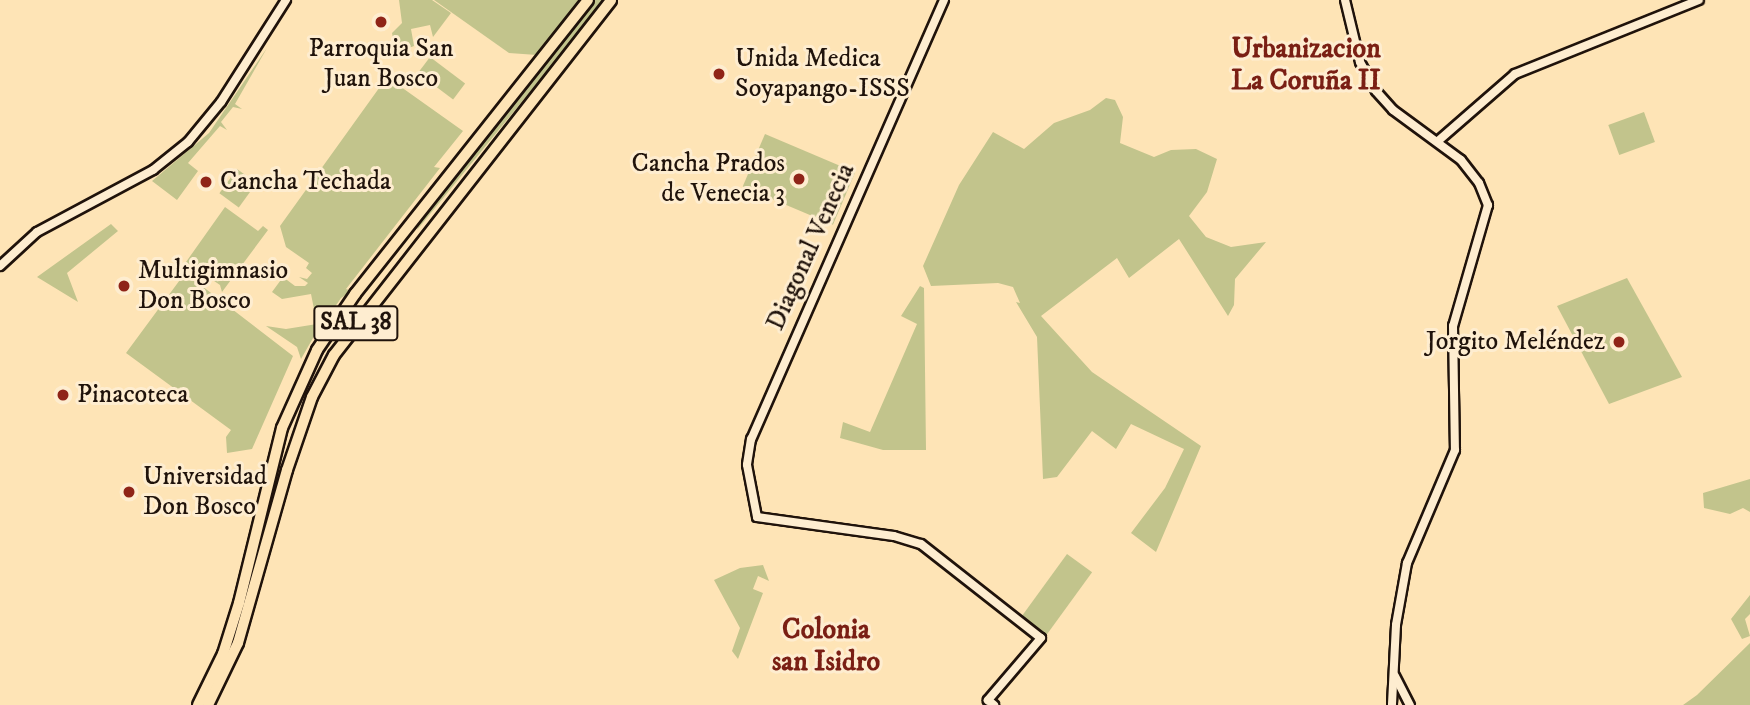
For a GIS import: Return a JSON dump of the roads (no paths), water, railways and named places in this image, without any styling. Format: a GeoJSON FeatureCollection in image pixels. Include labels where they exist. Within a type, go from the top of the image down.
{"type":"FeatureCollection","features":[{"type":"Feature","properties":{"kind":"highway","name":"SAL 38"},"geometry":{"type":"LineString","coordinates":[[198,705],[223,654],[239,603],[266,480],[290,404],[332,325],[588,0]]}},
{"type":"Feature","properties":{"kind":"highway","name":"SAL 38"},"geometry":{"type":"LineString","coordinates":[[208,705],[246,621],[312,397],[345,337],[611,0]]}},
{"type":"Feature","properties":{"kind":"highway"},"geometry":{"type":"LineString","coordinates":[[412,221],[412,233],[427,232]]}},
{"type":"Feature","properties":{"kind":"highway"},"geometry":{"type":"LineString","coordinates":[[394,244],[406,242],[409,254]]}},
{"type":"Feature","properties":{"kind":"street"},"geometry":{"type":"LineString","coordinates":[[0,267],[37,232],[153,170],[188,142],[221,102],[286,0]]}},
{"type":"Feature","properties":{"kind":"street","name":"Diagonal Venecia"},"geometry":{"type":"LineString","coordinates":[[944,0],[751,439],[747,465],[757,517],[903,538],[921,544],[1041,638],[991,703]]}},
{"type":"Feature","properties":{"kind":"street"},"geometry":{"type":"LineString","coordinates":[[1345,0],[1360,62],[1376,91],[1393,110],[1438,141],[1479,183],[1488,217],[1461,289],[1453,326],[1455,450],[1407,563],[1394,674],[1393,705],[1410,704],[1394,674]]}},
{"type":"Feature","properties":{"kind":"street"},"geometry":{"type":"LineString","coordinates":[[1438,141],[1514,74],[1699,0]]}},
{"type":"Feature","properties":{"kind":"place","name":"Parroquia San Juan Bosco"},"geometry":{"type":"Point","coordinates":[381,22]}},
{"type":"Feature","properties":{"kind":"place","name":"Unida Medica Soyapango-ISSS"},"geometry":{"type":"Point","coordinates":[719,74]}},
{"type":"Feature","properties":{"kind":"place","name":"Cancha Prados de Venecia 3"},"geometry":{"type":"Point","coordinates":[799,179]}},
{"type":"Feature","properties":{"kind":"place","name":"Cancha Techada"},"geometry":{"type":"Point","coordinates":[206,182]}},
{"type":"Feature","properties":{"kind":"place","name":"Multigimnasio Don Bosco"},"geometry":{"type":"Point","coordinates":[124,286]}},
{"type":"Feature","properties":{"kind":"place","name":"Jorgito Meléndez"},"geometry":{"type":"Point","coordinates":[1619,342]}},
{"type":"Feature","properties":{"kind":"place","name":"Pinacoteca"},"geometry":{"type":"Point","coordinates":[63,395]}},
{"type":"Feature","properties":{"kind":"place","name":"Universidad Don Bosco"},"geometry":{"type":"Point","coordinates":[129,492]}},
{"type":"Feature","properties":{"kind":"district","name":"Urbanizacion La Coruña II"},"geometry":{"type":"Point","coordinates":[1306,65]}},
{"type":"Feature","properties":{"kind":"district","name":"Colonia san Isidro"},"geometry":{"type":"Point","coordinates":[826,646]}}]}
